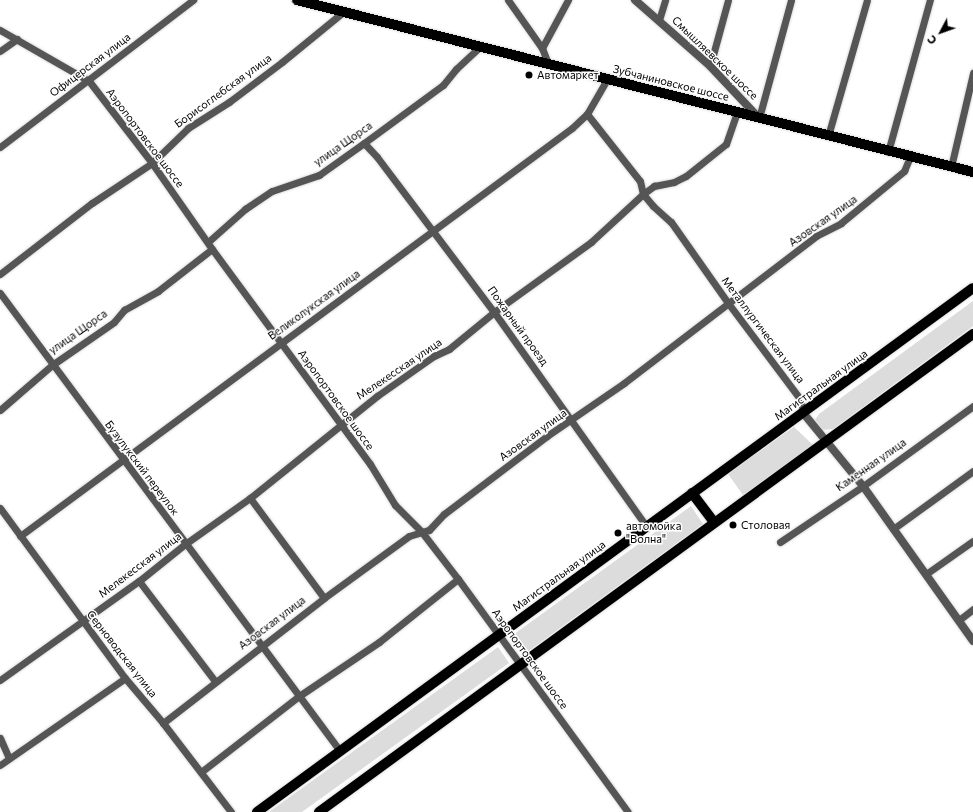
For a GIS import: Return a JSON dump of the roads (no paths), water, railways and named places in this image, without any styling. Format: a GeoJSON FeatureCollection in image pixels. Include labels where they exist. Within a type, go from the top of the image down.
{"type":"FeatureCollection","features":[{"type":"Feature","properties":{"kind":"main road","name":"Зубчаниновское шоссе"},"geometry":{"type":"LineString","coordinates":[[297,0],[888,152],[972,172]]}},
{"type":"Feature","properties":{"kind":"main road","name":"Магистральная улица"},"geometry":{"type":"LineString","coordinates":[[257,812],[692,493],[804,414],[973,288]]}},
{"type":"Feature","properties":{"kind":"main road"},"geometry":{"type":"LineString","coordinates":[[319,812],[973,334]]}},
{"type":"Feature","properties":{"kind":"main road"},"geometry":{"type":"LineString","coordinates":[[692,493],[714,522]]}},
{"type":"Feature","properties":{"kind":"street","name":"Офицерская улица"},"geometry":{"type":"LineString","coordinates":[[0,147],[89,81],[193,0]]}},
{"type":"Feature","properties":{"kind":"street"},"geometry":{"type":"LineString","coordinates":[[508,0],[542,48],[548,64]]}},
{"type":"Feature","properties":{"kind":"street"},"geometry":{"type":"LineString","coordinates":[[542,48],[568,0]]}},
{"type":"Feature","properties":{"kind":"street","name":"Смышляевское шоссе"},"geometry":{"type":"LineString","coordinates":[[635,0],[710,66],[759,118]]}},
{"type":"Feature","properties":{"kind":"street"},"geometry":{"type":"LineString","coordinates":[[659,20],[665,0]]}},
{"type":"Feature","properties":{"kind":"street"},"geometry":{"type":"LineString","coordinates":[[710,66],[728,0]]}},
{"type":"Feature","properties":{"kind":"street"},"geometry":{"type":"LineString","coordinates":[[759,118],[791,0]]}},
{"type":"Feature","properties":{"kind":"street"},"geometry":{"type":"LineString","coordinates":[[828,136],[866,0]]}},
{"type":"Feature","properties":{"kind":"street"},"geometry":{"type":"LineString","coordinates":[[888,152],[930,0]]}},
{"type":"Feature","properties":{"kind":"street","name":"Борисоглебская улица"},"geometry":{"type":"LineString","coordinates":[[0,274],[92,203],[152,163],[188,128],[276,67],[343,12]]}},
{"type":"Feature","properties":{"kind":"street","name":"Аэропортовское шоссе"},"geometry":{"type":"LineString","coordinates":[[0,30],[89,81],[152,163],[212,249],[370,464],[395,504],[421,531],[458,579],[628,812]]}},
{"type":"Feature","properties":{"kind":"street"},"geometry":{"type":"LineString","coordinates":[[0,51],[17,39]]}},
{"type":"Feature","properties":{"kind":"street","name":"улица Щорса"},"geometry":{"type":"LineString","coordinates":[[208,242],[245,209],[272,191],[319,175],[364,143],[444,85],[456,68],[480,47]]}},
{"type":"Feature","properties":{"kind":"street"},"geometry":{"type":"LineString","coordinates":[[951,166],[973,73]]}},
{"type":"Feature","properties":{"kind":"street","name":"Великолукская улица"},"geometry":{"type":"LineString","coordinates":[[20,536],[432,230],[540,152],[587,114],[607,80]]}},
{"type":"Feature","properties":{"kind":"street","name":"Мелекесская улица"},"geometry":{"type":"LineString","coordinates":[[0,680],[139,581],[185,544],[250,498],[390,387],[449,349],[494,312],[591,242],[643,194],[654,186],[674,182],[686,176],[726,144],[737,112]]}},
{"type":"Feature","properties":{"kind":"street","name":"Металлургическая улица"},"geometry":{"type":"LineString","coordinates":[[587,114],[640,181],[643,194],[653,206],[671,222],[728,304],[800,399],[804,414],[828,440],[863,486],[973,641]]}},
{"type":"Feature","properties":{"kind":"street","name":"Пожарный проезд"},"geometry":{"type":"LineString","coordinates":[[364,143],[494,312],[647,527]]}},
{"type":"Feature","properties":{"kind":"street","name":"Азовская улица"},"geometry":{"type":"LineString","coordinates":[[163,722],[324,598],[409,536],[421,531],[429,530],[444,514],[728,304],[816,236],[841,223],[904,171],[910,157]]}},
{"type":"Feature","properties":{"kind":"street","name":"улица Щорса"},"geometry":{"type":"LineString","coordinates":[[0,410],[52,364],[114,322],[124,310],[158,290],[212,249]]}},
{"type":"Feature","properties":{"kind":"street","name":"Бузулукский переулок"},"geometry":{"type":"LineString","coordinates":[[0,292],[122,459],[340,751]]}},
{"type":"Feature","properties":{"kind":"street","name":"Каменная улица"},"geometry":{"type":"LineString","coordinates":[[780,542],[863,486],[973,406]]}},
{"type":"Feature","properties":{"kind":"street"},"geometry":{"type":"LineString","coordinates":[[893,529],[973,471]]}},
{"type":"Feature","properties":{"kind":"street"},"geometry":{"type":"LineString","coordinates":[[250,498],[324,598]]}},
{"type":"Feature","properties":{"kind":"street","name":"Серноводская улица"},"geometry":{"type":"LineString","coordinates":[[0,508],[82,622],[125,678],[163,722],[231,812]]}},
{"type":"Feature","properties":{"kind":"street"},"geometry":{"type":"LineString","coordinates":[[926,574],[973,541]]}},
{"type":"Feature","properties":{"kind":"street"},"geometry":{"type":"LineString","coordinates":[[201,772],[299,696],[379,642],[458,579]]}},
{"type":"Feature","properties":{"kind":"street"},"geometry":{"type":"LineString","coordinates":[[139,581],[215,681]]}},
{"type":"Feature","properties":{"kind":"street"},"geometry":{"type":"LineString","coordinates":[[959,620],[973,610]]}},
{"type":"Feature","properties":{"kind":"street"},"geometry":{"type":"LineString","coordinates":[[0,765],[125,678]]}},
{"type":"Feature","properties":{"kind":"street"},"geometry":{"type":"LineString","coordinates":[[0,738],[9,758]]}},
{"type":"Feature","properties":{"kind":"place","name":"Автомаркет"},"geometry":{"type":"Point","coordinates":[529,75]}},
{"type":"Feature","properties":{"kind":"place","name":"Столовая"},"geometry":{"type":"Point","coordinates":[733,525]}},
{"type":"Feature","properties":{"kind":"place","name":"автомойка \"Волна\""},"geometry":{"type":"Point","coordinates":[618,533]}}]}
